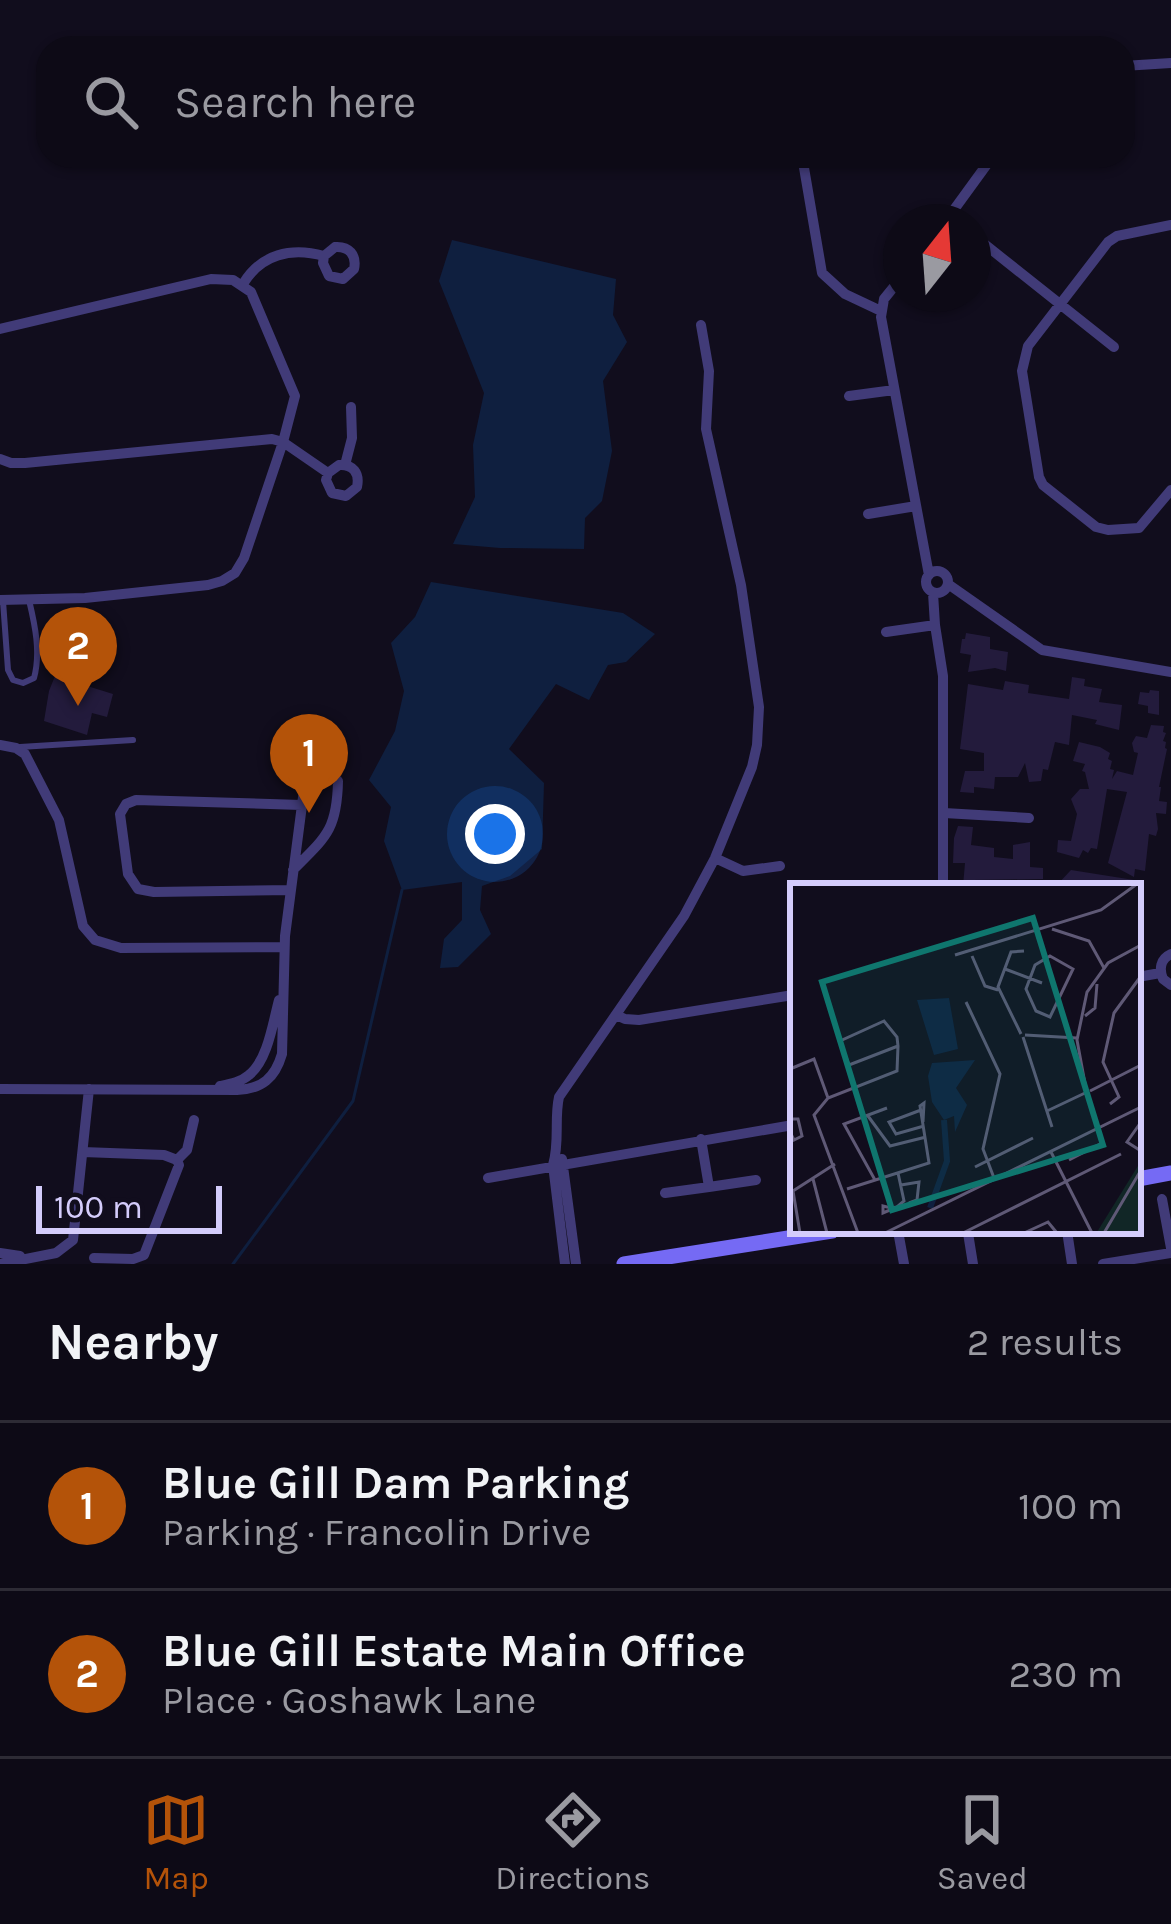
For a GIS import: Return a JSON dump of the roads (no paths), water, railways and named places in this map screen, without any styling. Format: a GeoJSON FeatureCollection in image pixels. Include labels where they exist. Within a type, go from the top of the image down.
{"type":"FeatureCollection","features":[{"type":"Feature","properties":{"kind":"street"},"geometry":{"type":"LineString","coordinates":[[1135,64],[1171,63]]}},
{"type":"Feature","properties":{"kind":"street"},"geometry":{"type":"LineString","coordinates":[[804,168],[822,273],[845,294],[881,311]]}},
{"type":"Feature","properties":{"kind":"street"},"geometry":{"type":"LineString","coordinates":[[961,204],[985,168]]}},
{"type":"Feature","properties":{"kind":"street"},"geometry":{"type":"LineString","coordinates":[[1171,225],[1112,238],[1028,346],[1022,364],[1040,481],[1090,523],[1108,530],[1139,528],[1171,490]]}},
{"type":"Feature","properties":{"kind":"street"},"geometry":{"type":"LineString","coordinates":[[991,249],[1114,346]]}},
{"type":"Feature","properties":{"kind":"street"},"geometry":{"type":"LineString","coordinates":[[243,284],[255,265],[272,257],[308,252],[324,256]]}},
{"type":"Feature","properties":{"kind":"street"},"geometry":{"type":"LineString","coordinates":[[0,328],[218,278],[243,284],[258,303],[295,396],[244,558],[228,578],[208,585],[85,598],[2,600]]}},
{"type":"Feature","properties":{"kind":"street"},"geometry":{"type":"LineString","coordinates":[[883,303],[943,676],[943,883]]}},
{"type":"Feature","properties":{"kind":"street"},"geometry":{"type":"LineString","coordinates":[[577,1264],[557,1151],[560,1096],[684,916],[715,858],[752,767],[759,721],[741,586],[706,429],[710,386],[700,325]]}},
{"type":"Feature","properties":{"kind":"street"},"geometry":{"type":"LineString","coordinates":[[849,396],[894,390]]}},
{"type":"Feature","properties":{"kind":"street"},"geometry":{"type":"LineString","coordinates":[[345,465],[352,438],[351,407]]}},
{"type":"Feature","properties":{"kind":"street"},"geometry":{"type":"LineString","coordinates":[[0,458],[25,463],[250,439],[283,442],[328,473]]}},
{"type":"Feature","properties":{"kind":"street"},"geometry":{"type":"LineString","coordinates":[[352,467],[357,487],[339,496],[328,487],[328,473],[332,468],[352,467]]}},
{"type":"Feature","properties":{"kind":"street"},"geometry":{"type":"LineString","coordinates":[[868,514],[916,506]]}},
{"type":"Feature","properties":{"kind":"street"},"geometry":{"type":"LineString","coordinates":[[929,575],[942,572],[948,584],[1042,650],[1171,672]]}},
{"type":"Feature","properties":{"kind":"street"},"geometry":{"type":"LineString","coordinates":[[933,593],[942,592],[948,584]]}},
{"type":"Feature","properties":{"kind":"street"},"geometry":{"type":"LineString","coordinates":[[886,632],[934,625]]}},
{"type":"Feature","properties":{"kind":"street"},"geometry":{"type":"LineString","coordinates":[[0,745],[16,748],[29,760],[59,820],[80,916],[90,936],[121,947],[284,947]]}},
{"type":"Feature","properties":{"kind":"street"},"geometry":{"type":"LineString","coordinates":[[0,1089],[250,1090],[262,1085],[276,1071],[283,1042],[284,947],[293,870],[305,782],[311,773],[327,771],[336,777],[338,793],[332,826],[293,870]]}},
{"type":"Feature","properties":{"kind":"street"},"geometry":{"type":"LineString","coordinates":[[291,890],[138,889],[128,874],[120,814],[136,800],[302,805]]}},
{"type":"Feature","properties":{"kind":"street"},"geometry":{"type":"LineString","coordinates":[[944,813],[1029,818]]}},
{"type":"Feature","properties":{"kind":"street"},"geometry":{"type":"LineString","coordinates":[[715,858],[743,871],[780,866]]}},
{"type":"Feature","properties":{"kind":"street"},"geometry":{"type":"LineString","coordinates":[[1160,973],[1162,961],[1171,954]]}},
{"type":"Feature","properties":{"kind":"street"},"geometry":{"type":"LineString","coordinates":[[1141,976],[1160,973]]}},
{"type":"Feature","properties":{"kind":"street"},"geometry":{"type":"LineString","coordinates":[[1160,973],[1171,985]]}},
{"type":"Feature","properties":{"kind":"street"},"geometry":{"type":"LineString","coordinates":[[211,1089],[244,1078],[255,1069],[282,986]]}},
{"type":"Feature","properties":{"kind":"street"},"geometry":{"type":"LineString","coordinates":[[616,1015],[638,1020],[790,995]]}},
{"type":"Feature","properties":{"kind":"street"},"geometry":{"type":"LineString","coordinates":[[0,1264],[56,1253],[73,1240],[88,1089]]}},
{"type":"Feature","properties":{"kind":"street"},"geometry":{"type":"LineString","coordinates":[[94,1258],[144,1255],[178,1172],[177,1160],[187,1150],[194,1120]]}},
{"type":"Feature","properties":{"kind":"street"},"geometry":{"type":"LineString","coordinates":[[488,1178],[790,1125]]}},
{"type":"Feature","properties":{"kind":"street"},"geometry":{"type":"LineString","coordinates":[[701,1139],[710,1186]]}},
{"type":"Feature","properties":{"kind":"street"},"geometry":{"type":"LineString","coordinates":[[83,1152],[164,1155],[177,1160]]}},
{"type":"Feature","properties":{"kind":"street"},"geometry":{"type":"LineString","coordinates":[[559,1164],[566,1264]]}},
{"type":"Feature","properties":{"kind":"street"},"geometry":{"type":"LineString","coordinates":[[1141,1178],[1171,1173]]}},
{"type":"Feature","properties":{"kind":"street"},"geometry":{"type":"LineString","coordinates":[[665,1193],[756,1180]]}},
{"type":"Feature","properties":{"kind":"street"},"geometry":{"type":"LineString","coordinates":[[1103,1264],[1171,1250],[1162,1199]]}},
{"type":"Feature","properties":{"kind":"street"},"geometry":{"type":"LineString","coordinates":[[624,1264],[813,1234]]}},
{"type":"Feature","properties":{"kind":"street"},"geometry":{"type":"LineString","coordinates":[[899,1234],[904,1264]]}},
{"type":"Feature","properties":{"kind":"street"},"geometry":{"type":"LineString","coordinates":[[968,1234],[973,1264]]}},
{"type":"Feature","properties":{"kind":"street"},"geometry":{"type":"LineString","coordinates":[[1067,1234],[1072,1264]]}},
{"type":"Feature","properties":{"kind":"street"},"geometry":{"type":"LineString","coordinates":[[0,1253],[30,1257]]}},
{"type":"Feature","properties":{"kind":"lane"},"geometry":{"type":"LineString","coordinates":[[2,600],[8,670],[13,680],[23,683],[34,678],[37,667],[29,600]]}},
{"type":"Feature","properties":{"kind":"lane"},"geometry":{"type":"LineString","coordinates":[[16,748],[133,740]]}},
{"type":"Feature","properties":{"kind":"water"},"geometry":{"type":"Polygon","coordinates":[[[452,240],[616,279],[613,315],[627,342],[603,381],[612,451],[602,501],[585,518],[584,549],[453,544],[475,497],[473,445],[484,393],[439,281],[452,240]]]}},
{"type":"Feature","properties":{"kind":"water"},"geometry":{"type":"Polygon","coordinates":[[[431,582],[623,613],[655,634],[626,662],[608,665],[589,700],[556,684],[509,749],[544,783],[542,849],[510,876],[482,886],[480,910],[491,934],[458,967],[440,968],[444,939],[462,920],[462,882],[402,890],[384,841],[391,807],[369,780],[395,731],[404,691],[391,643],[415,617],[431,582]]]}},
{"type":"Feature","properties":{"kind":"waterway"},"geometry":{"type":"LineString","coordinates":[[233,1264],[353,1101],[402,890]]}},
{"type":"Feature","properties":{"kind":"place","name":"Blue Gill Estate Main Office"},"geometry":{"type":"Point","coordinates":[78,706]}},
{"type":"Feature","properties":{"kind":"place","name":"Blue Gill Dam Parking"},"geometry":{"type":"Point","coordinates":[309,813]}}]}
